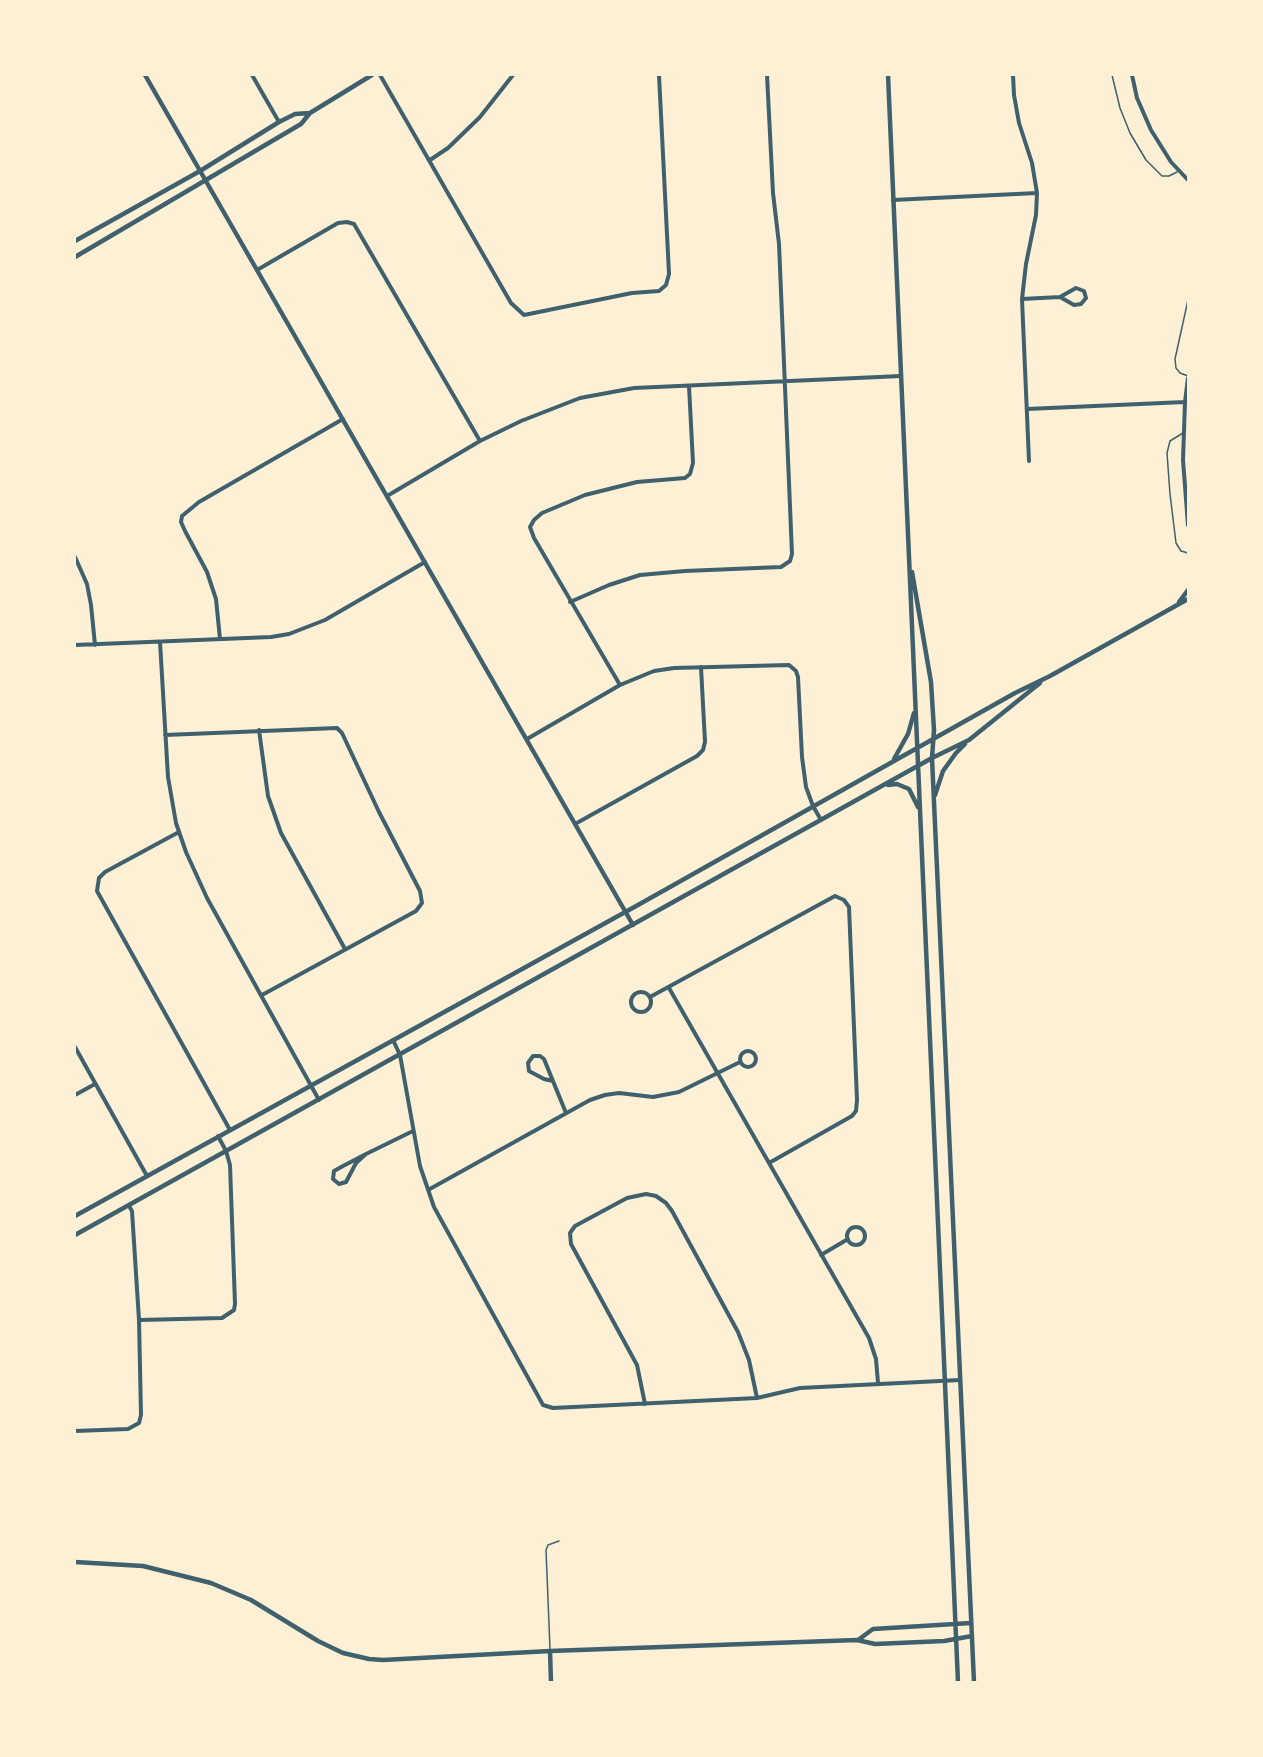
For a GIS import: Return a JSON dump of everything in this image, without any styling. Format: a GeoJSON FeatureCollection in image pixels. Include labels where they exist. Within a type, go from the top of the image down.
{"type":"FeatureCollection","features":[{"type":"Feature","properties":{"kind":"street"},"geometry":{"type":"LineString","coordinates":[[145,75],[633,925]]}},
{"type":"Feature","properties":{"kind":"street"},"geometry":{"type":"LineString","coordinates":[[252,75],[279,122]]}},
{"type":"Feature","properties":{"kind":"street"},"geometry":{"type":"LineString","coordinates":[[75,257],[302,124],[310,113],[372,75]]}},
{"type":"Feature","properties":{"kind":"street"},"geometry":{"type":"LineString","coordinates":[[380,75],[511,303],[521,314],[528,315],[632,293],[659,291],[666,285],[669,274],[659,75]]}},
{"type":"Feature","properties":{"kind":"street"},"geometry":{"type":"LineString","coordinates":[[430,160],[448,147],[480,117],[513,75]]}},
{"type":"Feature","properties":{"kind":"street"},"geometry":{"type":"LineString","coordinates":[[570,602],[609,585],[640,575],[781,567],[790,561],[792,554],[779,244],[773,194],[767,75]]}},
{"type":"Feature","properties":{"kind":"street"},"geometry":{"type":"LineString","coordinates":[[888,75],[958,1682]]}},
{"type":"Feature","properties":{"kind":"street"},"geometry":{"type":"LineString","coordinates":[[1013,75],[1019,123],[1032,163],[1037,193],[1036,215],[1026,264],[1022,299],[1029,460]]}},
{"type":"Feature","properties":{"kind":"street"},"geometry":{"type":"LineString","coordinates":[[1132,75],[1137,98],[1151,130],[1179,171],[1188,180]]}},
{"type":"Feature","properties":{"kind":"street"},"geometry":{"type":"LineString","coordinates":[[75,241],[200,171],[279,122],[295,114],[310,113]]}},
{"type":"Feature","properties":{"kind":"street"},"geometry":{"type":"LineString","coordinates":[[893,200],[1037,193]]}},
{"type":"Feature","properties":{"kind":"street"},"geometry":{"type":"LineString","coordinates":[[257,270],[338,223],[354,224],[480,441]]}},
{"type":"Feature","properties":{"kind":"street"},"geometry":{"type":"LineString","coordinates":[[98,228],[102,242]]}},
{"type":"Feature","properties":{"kind":"street"},"geometry":{"type":"LineString","coordinates":[[1022,299],[1060,297],[1076,288],[1084,291],[1086,298],[1082,304],[1074,305],[1060,297]]}},
{"type":"Feature","properties":{"kind":"street"},"geometry":{"type":"LineString","coordinates":[[387,496],[480,441],[521,421],[580,398],[634,388],[901,376]]}},
{"type":"Feature","properties":{"kind":"street"},"geometry":{"type":"LineString","coordinates":[[1188,377],[1184,432],[1188,525]]}},
{"type":"Feature","properties":{"kind":"street"},"geometry":{"type":"LineString","coordinates":[[620,685],[570,602],[534,538],[531,527],[534,520],[542,513],[585,495],[637,482],[685,478],[690,474],[693,463],[689,386]]}},
{"type":"Feature","properties":{"kind":"street"},"geometry":{"type":"LineString","coordinates":[[1027,409],[1185,402]]}},
{"type":"Feature","properties":{"kind":"street"},"geometry":{"type":"LineString","coordinates":[[220,639],[216,599],[207,572],[181,522],[182,516],[199,502],[343,419]]}},
{"type":"Feature","properties":{"kind":"street"},"geometry":{"type":"LineString","coordinates":[[908,555],[931,682],[932,758],[974,1682]]}},
{"type":"Feature","properties":{"kind":"street"},"geometry":{"type":"LineString","coordinates":[[75,557],[87,584],[94,645]]}},
{"type":"Feature","properties":{"kind":"street"},"geometry":{"type":"LineString","coordinates":[[75,645],[279,636],[311,627],[425,562]]}},
{"type":"Feature","properties":{"kind":"street"},"geometry":{"type":"LineString","coordinates":[[1178,605],[1188,590]]}},
{"type":"Feature","properties":{"kind":"street"},"geometry":{"type":"LineString","coordinates":[[75,1216],[1188,599]]}},
{"type":"Feature","properties":{"kind":"street"},"geometry":{"type":"LineString","coordinates":[[160,642],[168,777],[179,832],[193,870],[207,898],[319,1100]]}},
{"type":"Feature","properties":{"kind":"street"},"geometry":{"type":"LineString","coordinates":[[527,739],[620,685],[654,671],[674,668],[789,665],[796,671],[806,787],[821,821]]}},
{"type":"Feature","properties":{"kind":"street"},"geometry":{"type":"LineString","coordinates":[[575,824],[697,756],[703,750],[705,742],[701,667]]}},
{"type":"Feature","properties":{"kind":"street"},"geometry":{"type":"LineString","coordinates":[[934,798],[944,769],[956,753],[1047,677]]}},
{"type":"Feature","properties":{"kind":"street"},"geometry":{"type":"LineString","coordinates":[[892,762],[908,734],[916,708]]}},
{"type":"Feature","properties":{"kind":"street"},"geometry":{"type":"LineString","coordinates":[[165,735],[336,728],[342,733],[420,891],[422,903],[416,911],[262,995]]}},
{"type":"Feature","properties":{"kind":"street"},"geometry":{"type":"LineString","coordinates":[[259,730],[268,796],[281,833],[345,949]]}},
{"type":"Feature","properties":{"kind":"street"},"geometry":{"type":"LineString","coordinates":[[75,1235],[932,758],[969,740]]}},
{"type":"Feature","properties":{"kind":"street"},"geometry":{"type":"LineString","coordinates":[[886,785],[897,784],[909,789],[920,811]]}},
{"type":"Feature","properties":{"kind":"street"},"geometry":{"type":"LineString","coordinates":[[179,832],[105,872],[99,878],[97,891],[230,1130]]}},
{"type":"Feature","properties":{"kind":"street"},"geometry":{"type":"LineString","coordinates":[[650,998],[835,896],[844,900],[849,907],[856,1111],[852,1116],[769,1163]]}},
{"type":"Feature","properties":{"kind":"street"},"geometry":{"type":"LineString","coordinates":[[669,988],[869,1338],[876,1359],[878,1383]]}},
{"type":"Feature","properties":{"kind":"street"},"geometry":{"type":"LineString","coordinates":[[638,993],[644,993],[650,998],[651,1005],[645,1011],[638,1011],[633,1007],[632,998],[638,993]]}},
{"type":"Feature","properties":{"kind":"street"},"geometry":{"type":"LineString","coordinates":[[393,1039],[400,1055],[420,1166],[428,1191],[448,1235],[543,1405],[553,1408],[757,1398],[800,1388],[960,1380]]}},
{"type":"Feature","properties":{"kind":"street"},"geometry":{"type":"LineString","coordinates":[[75,1047],[147,1176]]}},
{"type":"Feature","properties":{"kind":"street"},"geometry":{"type":"LineString","coordinates":[[428,1191],[566,1113],[605,1095],[619,1093],[653,1097],[679,1092],[740,1062],[742,1053],[747,1050],[753,1052],[756,1057],[756,1062],[750,1067],[740,1062]]}},
{"type":"Feature","properties":{"kind":"street"},"geometry":{"type":"LineString","coordinates":[[553,1081],[529,1071],[528,1063],[533,1056],[540,1056],[544,1059],[553,1081],[566,1113]]}},
{"type":"Feature","properties":{"kind":"street"},"geometry":{"type":"LineString","coordinates":[[75,1095],[95,1084]]}},
{"type":"Feature","properties":{"kind":"street"},"geometry":{"type":"LineString","coordinates":[[366,1154],[356,1163],[346,1182],[339,1184],[333,1179],[334,1171],[366,1154],[413,1131]]}},
{"type":"Feature","properties":{"kind":"street"},"geometry":{"type":"LineString","coordinates":[[139,1320],[222,1318],[234,1310],[236,1304],[230,1165],[218,1136]]}},
{"type":"Feature","properties":{"kind":"street"},"geometry":{"type":"LineString","coordinates":[[645,1404],[638,1365],[571,1244],[570,1233],[575,1226],[627,1198],[646,1194],[656,1196],[672,1211],[732,1322],[749,1360],[757,1398]]}},
{"type":"Feature","properties":{"kind":"street"},"geometry":{"type":"LineString","coordinates":[[75,1431],[128,1429],[139,1423],[141,1415],[139,1320],[132,1211],[129,1206]]}},
{"type":"Feature","properties":{"kind":"street"},"geometry":{"type":"LineString","coordinates":[[857,1227],[864,1232],[864,1240],[860,1244],[852,1243],[848,1239],[851,1228],[857,1227]]}},
{"type":"Feature","properties":{"kind":"street"},"geometry":{"type":"LineString","coordinates":[[821,1255],[848,1239]]}},
{"type":"Feature","properties":{"kind":"street"},"geometry":{"type":"LineString","coordinates":[[75,1562],[143,1566],[211,1583],[251,1600],[318,1641],[343,1653],[384,1660],[550,1651],[857,1640],[875,1644],[956,1640],[972,1636]]}},
{"type":"Feature","properties":{"kind":"street"},"geometry":{"type":"LineString","coordinates":[[857,1640],[873,1629],[972,1623]]}},
{"type":"Feature","properties":{"kind":"street"},"geometry":{"type":"LineString","coordinates":[[550,1651],[551,1682]]}},
{"type":"Feature","properties":{"kind":"lane"},"geometry":{"type":"LineString","coordinates":[[1112,75],[1120,108],[1130,133],[1146,160],[1162,176],[1169,176],[1179,171]]}},
{"type":"Feature","properties":{"kind":"lane"},"geometry":{"type":"LineString","coordinates":[[1188,300],[1175,359],[1176,368],[1188,377]]}},
{"type":"Feature","properties":{"kind":"lane"},"geometry":{"type":"LineString","coordinates":[[1184,432],[1170,441],[1167,453],[1176,543],[1181,551],[1188,553]]}},
{"type":"Feature","properties":{"kind":"lane"},"geometry":{"type":"LineString","coordinates":[[550,1651],[546,1550],[551,1543],[559,1541]]}}]}
